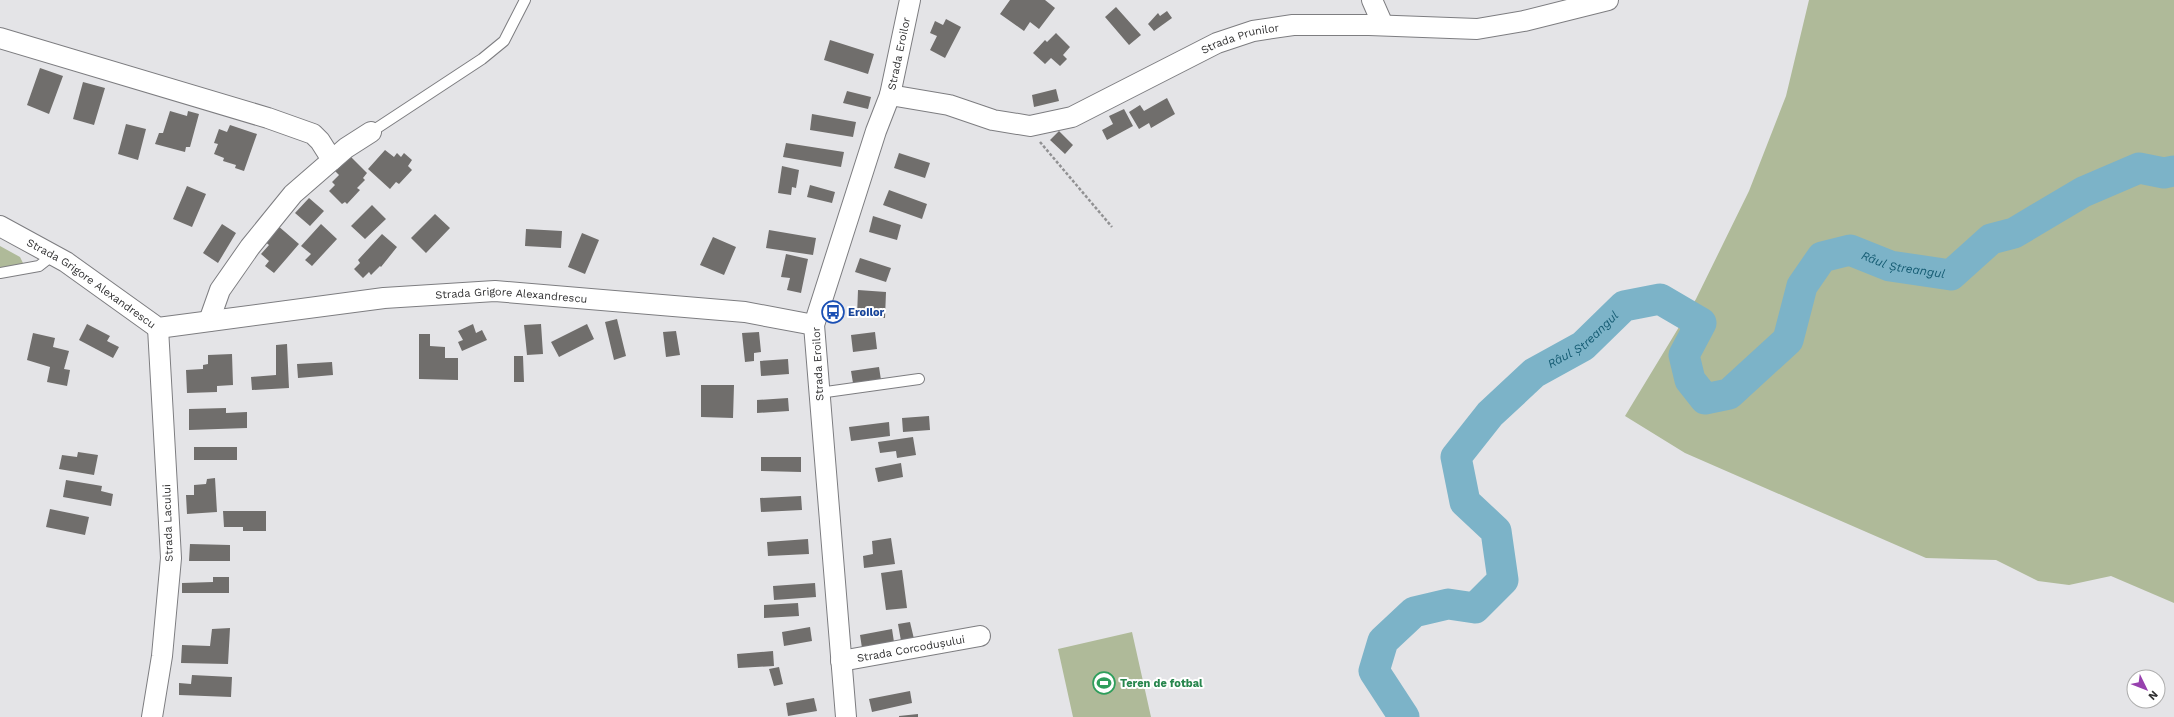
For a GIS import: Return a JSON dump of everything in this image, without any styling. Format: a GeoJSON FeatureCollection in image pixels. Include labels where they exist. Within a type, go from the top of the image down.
{"type":"FeatureCollection","features":[{"type":"Feature","properties":{"kind":"street","name":"Strada Eroilor"},"geometry":{"type":"LineString","coordinates":[[846,717],[814,325],[876,131],[890,95],[910,0]]}},
{"type":"Feature","properties":{"kind":"street"},"geometry":{"type":"LineString","coordinates":[[1372,0],[1382,25]]}},
{"type":"Feature","properties":{"kind":"street","name":"Strada Prunilor"},"geometry":{"type":"LineString","coordinates":[[890,95],[949,105],[993,120],[1030,126],[1072,117],[1217,43],[1253,31],[1293,25],[1382,25],[1477,29],[1524,21],[1608,0]]}},
{"type":"Feature","properties":{"kind":"street"},"geometry":{"type":"LineString","coordinates":[[0,38],[268,118],[313,134],[320,141],[332,160]]}},
{"type":"Feature","properties":{"kind":"street"},"geometry":{"type":"LineString","coordinates":[[209,321],[220,290],[250,247],[292,194],[346,148],[371,132]]}},
{"type":"Feature","properties":{"kind":"street","name":"Strada Grigore Alexandrescu"},"geometry":{"type":"LineString","coordinates":[[0,226],[66,262],[158,328],[384,298],[495,291],[745,312],[814,325]]}},
{"type":"Feature","properties":{"kind":"street","name":"Strada Lacului"},"geometry":{"type":"LineString","coordinates":[[152,717],[162,656],[171,558],[158,328]]}},
{"type":"Feature","properties":{"kind":"street","name":"Strada Corcodușului"},"geometry":{"type":"LineString","coordinates":[[841,661],[980,636]]}},
{"type":"Feature","properties":{"kind":"lane"},"geometry":{"type":"LineString","coordinates":[[371,132],[482,59],[504,41],[525,0]]}},
{"type":"Feature","properties":{"kind":"lane"},"geometry":{"type":"LineString","coordinates":[[0,273],[39,266],[53,255]]}},
{"type":"Feature","properties":{"kind":"lane"},"geometry":{"type":"LineString","coordinates":[[819,393],[920,379]]}},
{"type":"Feature","properties":{"kind":"path"},"geometry":{"type":"LineString","coordinates":[[1030,126],[1038,140],[1112,227]]}},
{"type":"Feature","properties":{"kind":"green space"},"geometry":{"type":"Polygon","coordinates":[[[1809,0],[2174,0],[2174,603],[2111,576],[2069,585],[2038,581],[1996,560],[1926,558],[1685,453],[1625,416],[1696,299],[1749,191],[1786,96],[1809,0]]]}},
{"type":"Feature","properties":{"kind":"green space"},"geometry":{"type":"Polygon","coordinates":[[[0,246],[20,257],[23,263],[16,268],[0,270],[0,246]]]}},
{"type":"Feature","properties":{"kind":"green space","name":"Teren de fotbal"},"geometry":{"type":"Polygon","coordinates":[[[1132,632],[1151,717],[1073,717],[1058,649],[1132,632]]]}},
{"type":"Feature","properties":{"kind":"building"},"geometry":{"type":"Polygon","coordinates":[[[1010,0],[1045,0],[1055,8],[1039,29],[1030,22],[1024,31],[1000,14],[1010,0]]]}},
{"type":"Feature","properties":{"kind":"building"},"geometry":{"type":"Polygon","coordinates":[[[1116,7],[1141,35],[1129,45],[1105,17],[1116,7]]]}},
{"type":"Feature","properties":{"kind":"building"},"geometry":{"type":"Polygon","coordinates":[[[1167,11],[1172,18],[1154,31],[1148,24],[1158,13],[1160,16],[1167,11]]]}},
{"type":"Feature","properties":{"kind":"building"},"geometry":{"type":"Polygon","coordinates":[[[946,19],[961,27],[945,58],[930,50],[937,36],[930,33],[935,21],[943,25],[946,19]]]}},
{"type":"Feature","properties":{"kind":"building"},"geometry":{"type":"Polygon","coordinates":[[[1056,33],[1070,47],[1063,55],[1067,59],[1060,66],[1051,58],[1045,64],[1033,53],[1045,40],[1047,42],[1056,33]]]}},
{"type":"Feature","properties":{"kind":"building"},"geometry":{"type":"Polygon","coordinates":[[[830,40],[874,54],[868,74],[824,60],[830,40]]]}},
{"type":"Feature","properties":{"kind":"building"},"geometry":{"type":"Polygon","coordinates":[[[40,68],[63,76],[49,114],[27,105],[40,68]]]}},
{"type":"Feature","properties":{"kind":"building"},"geometry":{"type":"Polygon","coordinates":[[[83,82],[105,88],[94,125],[73,119],[83,82]]]}},
{"type":"Feature","properties":{"kind":"building"},"geometry":{"type":"Polygon","coordinates":[[[1056,89],[1059,101],[1034,107],[1032,95],[1056,89]]]}},
{"type":"Feature","properties":{"kind":"building"},"geometry":{"type":"Polygon","coordinates":[[[847,91],[871,97],[868,109],[843,103],[847,91]]]}},
{"type":"Feature","properties":{"kind":"building"},"geometry":{"type":"Polygon","coordinates":[[[1167,98],[1175,114],[1151,128],[1149,123],[1139,129],[1129,112],[1140,105],[1144,111],[1167,98]]]}},
{"type":"Feature","properties":{"kind":"building"},"geometry":{"type":"Polygon","coordinates":[[[1124,109],[1133,126],[1107,140],[1102,130],[1113,124],[1109,116],[1124,109]]]}},
{"type":"Feature","properties":{"kind":"building"},"geometry":{"type":"Polygon","coordinates":[[[170,111],[187,116],[188,111],[199,114],[190,147],[186,147],[185,152],[155,144],[159,133],[163,133],[170,111]]]}},
{"type":"Feature","properties":{"kind":"building"},"geometry":{"type":"Polygon","coordinates":[[[812,114],[856,122],[853,137],[810,130],[812,114]]]}},
{"type":"Feature","properties":{"kind":"building"},"geometry":{"type":"Polygon","coordinates":[[[126,124],[146,129],[138,160],[118,154],[126,124]]]}},
{"type":"Feature","properties":{"kind":"building"},"geometry":{"type":"Polygon","coordinates":[[[230,125],[257,134],[244,171],[235,168],[236,165],[223,161],[224,158],[214,154],[218,144],[214,143],[219,129],[227,132],[230,125]]]}},
{"type":"Feature","properties":{"kind":"building"},"geometry":{"type":"Polygon","coordinates":[[[1059,131],[1073,145],[1065,154],[1050,140],[1059,131]]]}},
{"type":"Feature","properties":{"kind":"building"},"geometry":{"type":"Polygon","coordinates":[[[786,143],[844,152],[841,167],[783,157],[786,143]]]}},
{"type":"Feature","properties":{"kind":"building"},"geometry":{"type":"Polygon","coordinates":[[[385,150],[394,157],[397,153],[401,157],[404,153],[412,160],[408,166],[412,170],[399,184],[396,182],[390,189],[368,169],[385,150]]]}},
{"type":"Feature","properties":{"kind":"building"},"geometry":{"type":"Polygon","coordinates":[[[899,153],[930,163],[925,178],[894,168],[899,153]]]}},
{"type":"Feature","properties":{"kind":"building"},"geometry":{"type":"Polygon","coordinates":[[[350,156],[367,173],[363,178],[365,180],[357,188],[360,190],[347,204],[345,202],[342,204],[329,191],[335,185],[332,182],[339,175],[335,171],[350,156]]]}},
{"type":"Feature","properties":{"kind":"building"},"geometry":{"type":"Polygon","coordinates":[[[782,166],[799,170],[796,188],[792,187],[791,195],[778,193],[782,166]]]}},
{"type":"Feature","properties":{"kind":"building"},"geometry":{"type":"Polygon","coordinates":[[[810,185],[835,192],[832,203],[807,197],[810,185]]]}},
{"type":"Feature","properties":{"kind":"building"},"geometry":{"type":"Polygon","coordinates":[[[187,186],[206,194],[192,227],[173,219],[187,186]]]}},
{"type":"Feature","properties":{"kind":"building"},"geometry":{"type":"Polygon","coordinates":[[[889,190],[927,204],[922,219],[883,205],[889,190]]]}},
{"type":"Feature","properties":{"kind":"building"},"geometry":{"type":"Polygon","coordinates":[[[309,198],[324,211],[310,226],[295,213],[309,198]]]}},
{"type":"Feature","properties":{"kind":"building"},"geometry":{"type":"Polygon","coordinates":[[[372,205],[386,219],[365,239],[351,226],[372,205]]]}},
{"type":"Feature","properties":{"kind":"building"},"geometry":{"type":"Polygon","coordinates":[[[435,214],[450,228],[426,253],[411,238],[435,214]]]}},
{"type":"Feature","properties":{"kind":"building"},"geometry":{"type":"Polygon","coordinates":[[[873,216],[901,225],[897,240],[869,232],[873,216]]]}},
{"type":"Feature","properties":{"kind":"building"},"geometry":{"type":"Polygon","coordinates":[[[222,224],[236,233],[218,263],[203,253],[222,224]]]}},
{"type":"Feature","properties":{"kind":"building"},"geometry":{"type":"Polygon","coordinates":[[[321,224],[337,239],[312,266],[305,260],[311,254],[301,246],[321,224]]]}},
{"type":"Feature","properties":{"kind":"building"},"geometry":{"type":"Polygon","coordinates":[[[277,225],[299,244],[274,273],[265,266],[269,261],[261,254],[269,245],[264,241],[277,225]]]}},
{"type":"Feature","properties":{"kind":"building"},"geometry":{"type":"Polygon","coordinates":[[[526,229],[562,231],[561,248],[525,246],[526,229]]]}},
{"type":"Feature","properties":{"kind":"building"},"geometry":{"type":"Polygon","coordinates":[[[769,230],[816,238],[813,255],[766,248],[769,230]]]}},
{"type":"Feature","properties":{"kind":"building"},"geometry":{"type":"Polygon","coordinates":[[[582,233],[599,240],[585,274],[568,267],[582,233]]]}},
{"type":"Feature","properties":{"kind":"building"},"geometry":{"type":"Polygon","coordinates":[[[382,234],[397,247],[381,267],[380,266],[371,275],[369,272],[363,278],[354,269],[360,263],[358,260],[382,234]]]}},
{"type":"Feature","properties":{"kind":"building"},"geometry":{"type":"Polygon","coordinates":[[[713,237],[736,247],[724,275],[700,265],[713,237]]]}},
{"type":"Feature","properties":{"kind":"building"},"geometry":{"type":"Polygon","coordinates":[[[786,254],[808,259],[801,293],[787,290],[790,278],[781,277],[786,254]]]}},
{"type":"Feature","properties":{"kind":"building"},"geometry":{"type":"Polygon","coordinates":[[[860,258],[891,268],[886,282],[855,272],[860,258]]]}},
{"type":"Feature","properties":{"kind":"building"},"geometry":{"type":"Polygon","coordinates":[[[858,290],[886,292],[885,318],[857,316],[858,290]]]}},
{"type":"Feature","properties":{"kind":"building"},"geometry":{"type":"Polygon","coordinates":[[[617,319],[626,356],[614,360],[605,322],[617,319]]]}},
{"type":"Feature","properties":{"kind":"building"},"geometry":{"type":"Polygon","coordinates":[[[87,324],[110,336],[107,341],[119,347],[113,358],[79,340],[87,324]]]}},
{"type":"Feature","properties":{"kind":"building"},"geometry":{"type":"Polygon","coordinates":[[[473,324],[476,333],[482,330],[487,340],[462,351],[458,342],[463,340],[458,331],[473,324]]]}},
{"type":"Feature","properties":{"kind":"building"},"geometry":{"type":"Polygon","coordinates":[[[541,324],[543,354],[527,355],[524,325],[541,324]]]}},
{"type":"Feature","properties":{"kind":"building"},"geometry":{"type":"Polygon","coordinates":[[[587,324],[594,339],[559,357],[551,342],[587,324]]]}},
{"type":"Feature","properties":{"kind":"building"},"geometry":{"type":"Polygon","coordinates":[[[676,331],[680,355],[666,357],[663,332],[676,331]]]}},
{"type":"Feature","properties":{"kind":"building"},"geometry":{"type":"Polygon","coordinates":[[[759,332],[761,352],[754,353],[754,361],[745,362],[742,333],[759,332]]]}},
{"type":"Feature","properties":{"kind":"building"},"geometry":{"type":"Polygon","coordinates":[[[875,332],[877,349],[853,352],[851,335],[875,332]]]}},
{"type":"Feature","properties":{"kind":"building"},"geometry":{"type":"Polygon","coordinates":[[[33,333],[55,338],[53,347],[69,351],[64,369],[70,370],[67,386],[47,382],[50,367],[27,360],[33,333]]]}},
{"type":"Feature","properties":{"kind":"building"},"geometry":{"type":"Polygon","coordinates":[[[419,334],[430,334],[430,346],[445,347],[445,358],[458,358],[458,380],[419,379],[419,334]]]}},
{"type":"Feature","properties":{"kind":"building"},"geometry":{"type":"Polygon","coordinates":[[[287,344],[289,388],[252,390],[251,377],[276,375],[276,345],[287,344]]]}},
{"type":"Feature","properties":{"kind":"building"},"geometry":{"type":"Polygon","coordinates":[[[232,354],[233,385],[217,386],[217,392],[187,393],[186,370],[203,369],[203,365],[208,364],[208,355],[232,354]]]}},
{"type":"Feature","properties":{"kind":"building"},"geometry":{"type":"Polygon","coordinates":[[[514,356],[523,356],[524,382],[514,382],[514,356]]]}},
{"type":"Feature","properties":{"kind":"building"},"geometry":{"type":"Polygon","coordinates":[[[788,359],[789,374],[761,376],[760,361],[788,359]]]}},
{"type":"Feature","properties":{"kind":"building"},"geometry":{"type":"Polygon","coordinates":[[[332,362],[333,375],[298,378],[297,364],[332,362]]]}},
{"type":"Feature","properties":{"kind":"building"},"geometry":{"type":"Polygon","coordinates":[[[879,367],[881,380],[853,383],[851,371],[879,367]]]}},
{"type":"Feature","properties":{"kind":"building"},"geometry":{"type":"Polygon","coordinates":[[[701,385],[734,385],[733,418],[701,417],[701,385]]]}},
{"type":"Feature","properties":{"kind":"building"},"geometry":{"type":"Polygon","coordinates":[[[788,398],[789,411],[757,413],[757,400],[788,398]]]}},
{"type":"Feature","properties":{"kind":"building"},"geometry":{"type":"Polygon","coordinates":[[[226,408],[226,413],[247,412],[247,428],[189,430],[189,409],[226,408]]]}},
{"type":"Feature","properties":{"kind":"building"},"geometry":{"type":"Polygon","coordinates":[[[929,416],[930,430],[903,432],[902,418],[929,416]]]}},
{"type":"Feature","properties":{"kind":"building"},"geometry":{"type":"Polygon","coordinates":[[[889,422],[890,436],[851,441],[849,427],[889,422]]]}},
{"type":"Feature","properties":{"kind":"building"},"geometry":{"type":"Polygon","coordinates":[[[913,437],[916,455],[897,458],[896,451],[880,453],[878,442],[913,437]]]}},
{"type":"Feature","properties":{"kind":"building"},"geometry":{"type":"Polygon","coordinates":[[[194,447],[237,447],[237,460],[194,460],[194,447]]]}},
{"type":"Feature","properties":{"kind":"building"},"geometry":{"type":"Polygon","coordinates":[[[78,452],[98,455],[94,475],[59,469],[62,455],[77,457],[78,452]]]}},
{"type":"Feature","properties":{"kind":"building"},"geometry":{"type":"Polygon","coordinates":[[[761,457],[801,457],[801,472],[761,471],[761,457]]]}},
{"type":"Feature","properties":{"kind":"building"},"geometry":{"type":"Polygon","coordinates":[[[901,463],[903,477],[878,482],[875,468],[901,463]]]}},
{"type":"Feature","properties":{"kind":"building"},"geometry":{"type":"Polygon","coordinates":[[[215,478],[217,512],[187,514],[186,495],[194,495],[194,485],[206,484],[207,479],[215,478]]]}},
{"type":"Feature","properties":{"kind":"building"},"geometry":{"type":"Polygon","coordinates":[[[66,480],[102,486],[101,491],[113,494],[111,506],[63,497],[66,480]]]}},
{"type":"Feature","properties":{"kind":"building"},"geometry":{"type":"Polygon","coordinates":[[[801,496],[802,510],[761,512],[760,498],[801,496]]]}},
{"type":"Feature","properties":{"kind":"building"},"geometry":{"type":"Polygon","coordinates":[[[50,509],[89,517],[85,535],[46,527],[50,509]]]}},
{"type":"Feature","properties":{"kind":"building"},"geometry":{"type":"Polygon","coordinates":[[[223,511],[266,511],[266,531],[243,531],[243,527],[224,527],[223,511]]]}},
{"type":"Feature","properties":{"kind":"building"},"geometry":{"type":"Polygon","coordinates":[[[891,538],[895,564],[864,568],[863,556],[873,554],[872,541],[891,538]]]}},
{"type":"Feature","properties":{"kind":"building"},"geometry":{"type":"Polygon","coordinates":[[[808,539],[809,554],[768,556],[767,542],[808,539]]]}},
{"type":"Feature","properties":{"kind":"building"},"geometry":{"type":"Polygon","coordinates":[[[190,544],[230,545],[230,561],[189,561],[190,544]]]}},
{"type":"Feature","properties":{"kind":"building"},"geometry":{"type":"Polygon","coordinates":[[[902,570],[907,608],[886,610],[881,573],[902,570]]]}},
{"type":"Feature","properties":{"kind":"building"},"geometry":{"type":"Polygon","coordinates":[[[213,577],[229,577],[229,593],[182,593],[182,583],[213,582],[213,577]]]}},
{"type":"Feature","properties":{"kind":"building"},"geometry":{"type":"Polygon","coordinates":[[[815,583],[816,597],[774,600],[773,586],[815,583]]]}},
{"type":"Feature","properties":{"kind":"building"},"geometry":{"type":"Polygon","coordinates":[[[798,603],[799,616],[764,618],[764,605],[798,603]]]}},
{"type":"Feature","properties":{"kind":"building"},"geometry":{"type":"Polygon","coordinates":[[[910,622],[914,639],[901,641],[898,624],[910,622]]]}},
{"type":"Feature","properties":{"kind":"building"},"geometry":{"type":"Polygon","coordinates":[[[810,627],[812,641],[784,646],[782,632],[810,627]]]}},
{"type":"Feature","properties":{"kind":"building"},"geometry":{"type":"Polygon","coordinates":[[[230,628],[228,664],[181,663],[182,645],[210,646],[212,629],[230,628]]]}},
{"type":"Feature","properties":{"kind":"building"},"geometry":{"type":"Polygon","coordinates":[[[892,629],[894,642],[862,648],[860,635],[892,629]]]}},
{"type":"Feature","properties":{"kind":"building"},"geometry":{"type":"Polygon","coordinates":[[[773,651],[774,666],[738,668],[737,654],[773,651]]]}},
{"type":"Feature","properties":{"kind":"building"},"geometry":{"type":"Polygon","coordinates":[[[779,667],[783,684],[774,686],[769,669],[779,667]]]}},
{"type":"Feature","properties":{"kind":"building"},"geometry":{"type":"Polygon","coordinates":[[[192,675],[232,677],[231,697],[179,695],[179,683],[191,684],[192,675]]]}},
{"type":"Feature","properties":{"kind":"building"},"geometry":{"type":"Polygon","coordinates":[[[910,691],[912,703],[872,712],[869,699],[910,691]]]}},
{"type":"Feature","properties":{"kind":"building"},"geometry":{"type":"Polygon","coordinates":[[[814,698],[817,711],[788,716],[786,703],[814,698]]]}},
{"type":"Feature","properties":{"kind":"building"},"geometry":{"type":"Polygon","coordinates":[[[918,714],[918,717],[899,717],[899,716],[918,714]]]}},
{"type":"Feature","properties":{"kind":"waterway","name":"Râul Ștreangul"},"geometry":{"type":"LineString","coordinates":[[1404,717],[1374,671],[1383,641],[1414,612],[1448,604],[1475,608],[1503,580],[1496,531],[1465,502],[1456,457],[1490,414],[1534,373],[1583,346],[1624,306],[1660,299],[1701,323],[1684,355],[1690,380],[1705,399],[1729,394],[1788,340],[1802,286],[1822,257],[1850,250],[1890,266],[1951,275],[1991,239],[2014,233],[2083,192],[2139,168],[2164,173],[2174,171]]}},
{"type":"Feature","properties":{"kind":"place","name":"Eroilor"},"geometry":{"type":"Point","coordinates":[833,312]}},
{"type":"Feature","properties":{"kind":"place","name":"Teren de fotbal"},"geometry":{"type":"Point","coordinates":[1104,683]}}]}
